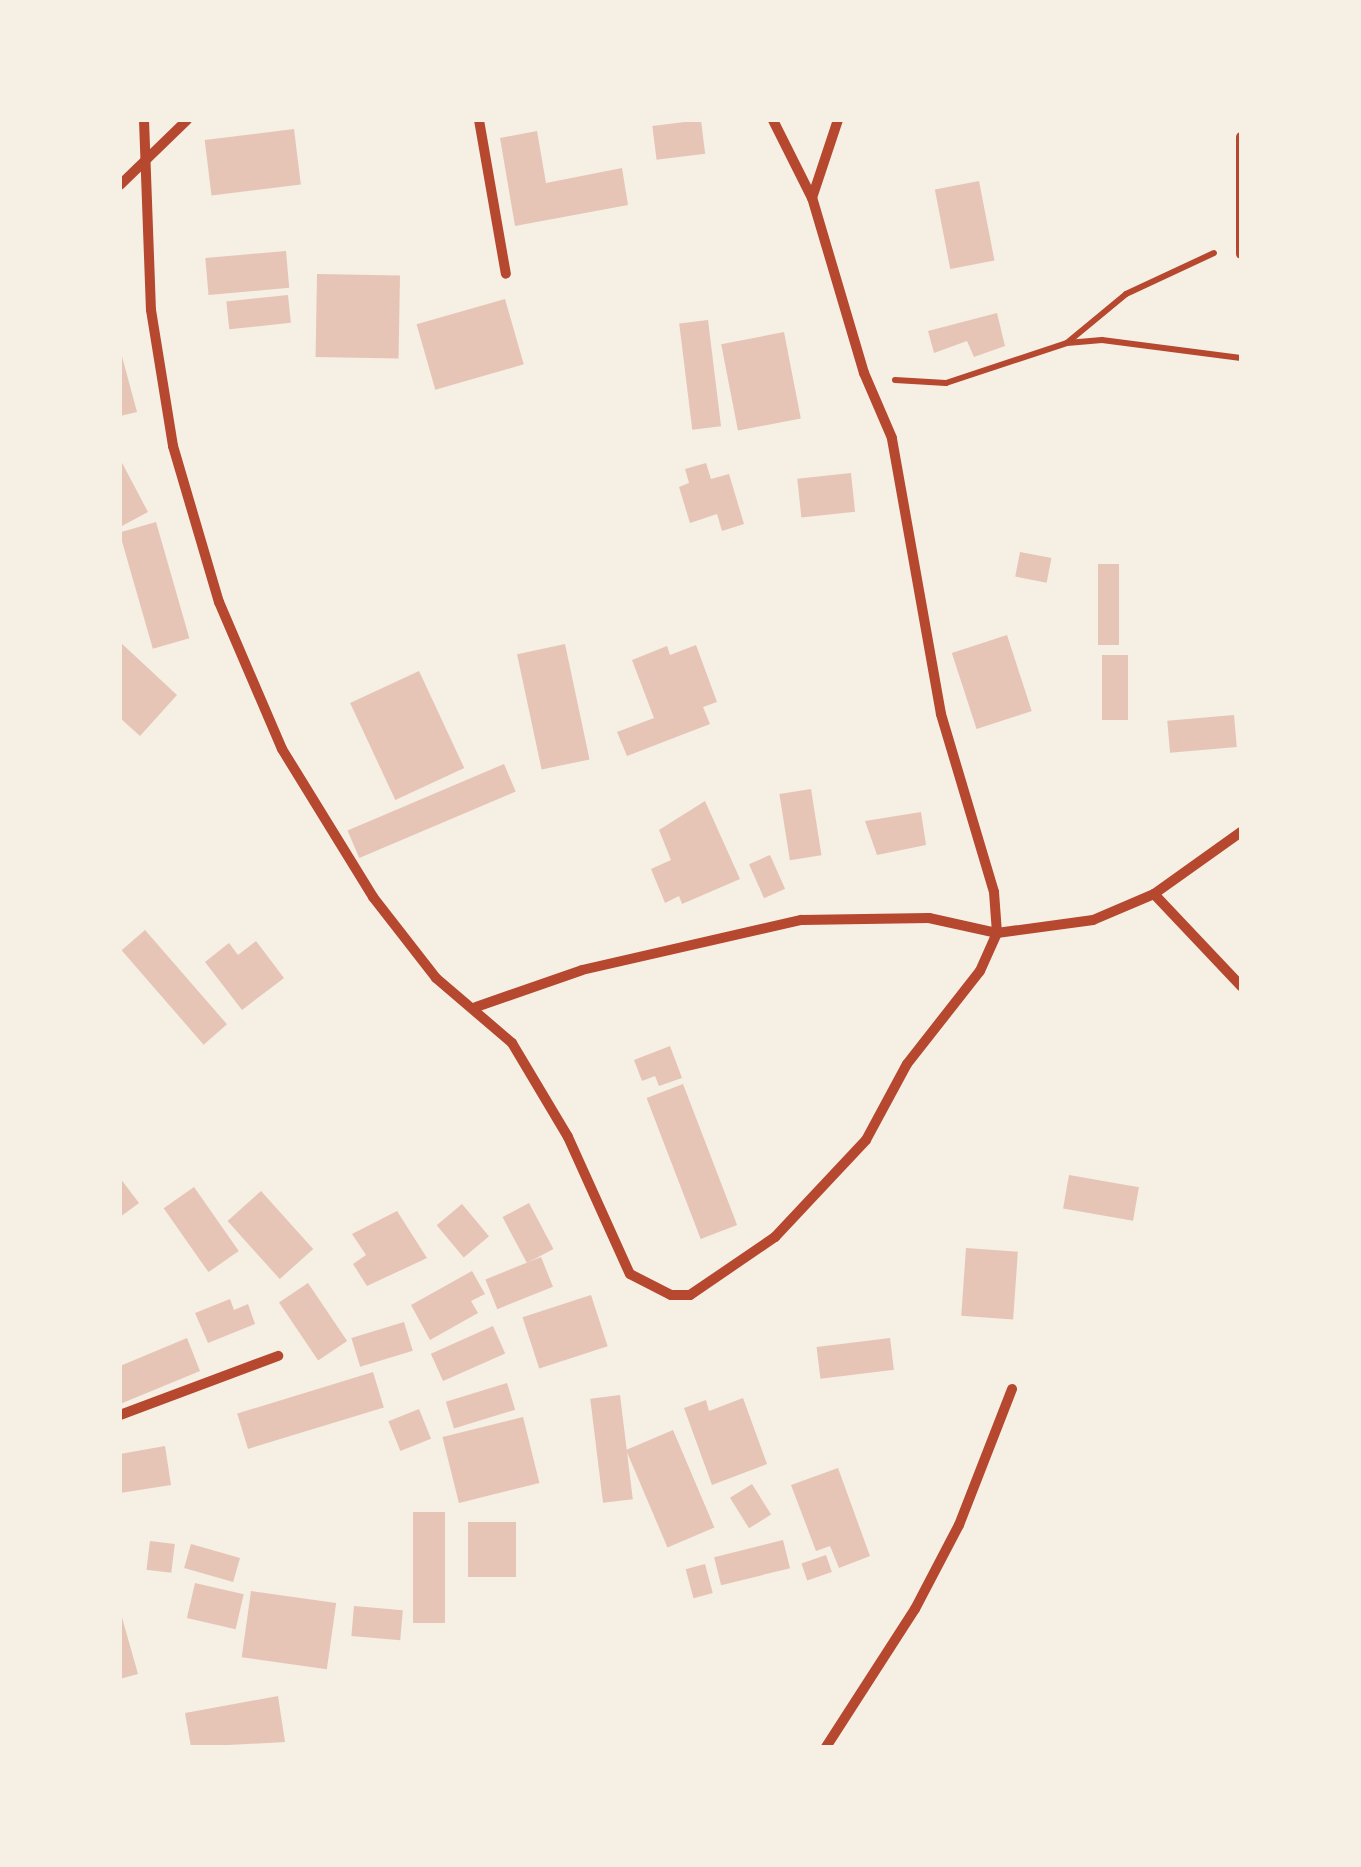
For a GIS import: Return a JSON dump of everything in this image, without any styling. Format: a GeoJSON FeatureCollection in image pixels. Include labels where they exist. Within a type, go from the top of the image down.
{"type":"FeatureCollection","features":[{"type":"Feature","properties":{"kind":"street"},"geometry":{"type":"LineString","coordinates":[[144,120],[146,244],[173,446],[218,602],[282,749],[334,840],[436,978],[476,1006],[512,1043],[538,1082],[630,1274],[653,1288],[690,1295],[774,1237],[866,1140],[908,1064],[980,972],[996,934],[994,892],[928,650],[892,438],[864,374],[812,198],[774,120]]}},
{"type":"Feature","properties":{"kind":"street"},"geometry":{"type":"LineString","coordinates":[[120,185],[187,120]]}},
{"type":"Feature","properties":{"kind":"street"},"geometry":{"type":"LineString","coordinates":[[479,120],[506,274]]}},
{"type":"Feature","properties":{"kind":"street"},"geometry":{"type":"LineString","coordinates":[[812,198],[838,120]]}},
{"type":"Feature","properties":{"kind":"street"},"geometry":{"type":"LineString","coordinates":[[1240,247],[1241,137]]}},
{"type":"Feature","properties":{"kind":"street"},"geometry":{"type":"LineString","coordinates":[[476,1006],[582,970],[801,920],[929,918],[996,934],[1092,920],[1154,894],[1241,832]]}},
{"type":"Feature","properties":{"kind":"street"},"geometry":{"type":"LineString","coordinates":[[1154,894],[1241,986]]}},
{"type":"Feature","properties":{"kind":"street"},"geometry":{"type":"LineString","coordinates":[[120,1415],[278,1356]]}},
{"type":"Feature","properties":{"kind":"street"},"geometry":{"type":"LineString","coordinates":[[826,1747],[915,1608],[959,1525],[1012,1389]]}},
{"type":"Feature","properties":{"kind":"path"},"geometry":{"type":"LineString","coordinates":[[1067,343],[1126,294],[1179,265],[1240,247]]}},
{"type":"Feature","properties":{"kind":"path"},"geometry":{"type":"LineString","coordinates":[[864,374],[946,383],[1067,343],[1102,340],[1241,358]]}},
{"type":"Feature","properties":{"kind":"building"},"geometry":{"type":"Polygon","coordinates":[[[701,120],[705,154],[657,160],[652,126],[701,120]]]}},
{"type":"Feature","properties":{"kind":"building"},"geometry":{"type":"Polygon","coordinates":[[[294,129],[301,185],[211,196],[205,140],[294,129]]]}},
{"type":"Feature","properties":{"kind":"building"},"geometry":{"type":"Polygon","coordinates":[[[537,131],[546,183],[622,168],[628,205],[515,226],[500,138],[537,131]]]}},
{"type":"Feature","properties":{"kind":"building"},"geometry":{"type":"Polygon","coordinates":[[[979,181],[994,261],[950,269],[935,190],[979,181]]]}},
{"type":"Feature","properties":{"kind":"building"},"geometry":{"type":"Polygon","coordinates":[[[286,251],[289,288],[209,295],[205,258],[286,251]]]}},
{"type":"Feature","properties":{"kind":"building"},"geometry":{"type":"Polygon","coordinates":[[[317,274],[400,275],[399,358],[316,357],[317,274]]]}},
{"type":"Feature","properties":{"kind":"building"},"geometry":{"type":"Polygon","coordinates":[[[288,295],[291,323],[229,329],[226,301],[288,295]]]}},
{"type":"Feature","properties":{"kind":"building"},"geometry":{"type":"Polygon","coordinates":[[[505,299],[524,364],[435,390],[417,324],[505,299]]]}},
{"type":"Feature","properties":{"kind":"building"},"geometry":{"type":"Polygon","coordinates":[[[997,313],[1005,346],[974,357],[967,341],[934,353],[928,331],[997,313]]]}},
{"type":"Feature","properties":{"kind":"building"},"geometry":{"type":"Polygon","coordinates":[[[708,320],[721,426],[692,430],[679,324],[708,320]]]}},
{"type":"Feature","properties":{"kind":"building"},"geometry":{"type":"Polygon","coordinates":[[[784,332],[801,418],[738,431],[721,344],[784,332]]]}},
{"type":"Feature","properties":{"kind":"building"},"geometry":{"type":"Polygon","coordinates":[[[120,349],[137,412],[120,416],[120,349]]]}},
{"type":"Feature","properties":{"kind":"building"},"geometry":{"type":"Polygon","coordinates":[[[120,459],[148,512],[120,527],[120,459]]]}},
{"type":"Feature","properties":{"kind":"building"},"geometry":{"type":"Polygon","coordinates":[[[706,463],[711,479],[729,474],[744,524],[722,531],[717,514],[690,523],[679,487],[689,483],[685,469],[706,463]]]}},
{"type":"Feature","properties":{"kind":"building"},"geometry":{"type":"Polygon","coordinates":[[[851,473],[855,512],[801,517],[797,479],[851,473]]]}},
{"type":"Feature","properties":{"kind":"building"},"geometry":{"type":"Polygon","coordinates":[[[156,522],[189,638],[153,649],[120,532],[156,522]]]}},
{"type":"Feature","properties":{"kind":"building"},"geometry":{"type":"Polygon","coordinates":[[[1020,552],[1051,558],[1047,583],[1015,577],[1020,552]]]}},
{"type":"Feature","properties":{"kind":"building"},"geometry":{"type":"Polygon","coordinates":[[[1098,564],[1119,564],[1119,645],[1098,645],[1098,564]]]}},
{"type":"Feature","properties":{"kind":"building"},"geometry":{"type":"Polygon","coordinates":[[[1007,635],[1032,711],[977,729],[952,653],[1007,635]]]}},
{"type":"Feature","properties":{"kind":"building"},"geometry":{"type":"Polygon","coordinates":[[[120,642],[177,695],[140,736],[120,718],[120,642]]]}},
{"type":"Feature","properties":{"kind":"building"},"geometry":{"type":"Polygon","coordinates":[[[565,644],[590,759],[542,770],[517,654],[565,644]]]}},
{"type":"Feature","properties":{"kind":"building"},"geometry":{"type":"Polygon","coordinates":[[[696,645],[717,702],[703,707],[710,724],[627,756],[617,732],[654,718],[632,660],[667,646],[670,655],[696,645]]]}},
{"type":"Feature","properties":{"kind":"building"},"geometry":{"type":"Polygon","coordinates":[[[1102,655],[1128,655],[1128,720],[1102,720],[1102,655]]]}},
{"type":"Feature","properties":{"kind":"building"},"geometry":{"type":"Polygon","coordinates":[[[419,671],[464,768],[395,800],[350,703],[419,671]]]}},
{"type":"Feature","properties":{"kind":"building"},"geometry":{"type":"Polygon","coordinates":[[[1234,715],[1237,747],[1170,753],[1167,721],[1234,715]]]}},
{"type":"Feature","properties":{"kind":"building"},"geometry":{"type":"Polygon","coordinates":[[[504,764],[516,792],[359,858],[348,830],[504,764]]]}},
{"type":"Feature","properties":{"kind":"building"},"geometry":{"type":"Polygon","coordinates":[[[811,789],[821,855],[790,860],[779,794],[811,789]]]}},
{"type":"Feature","properties":{"kind":"building"},"geometry":{"type":"Polygon","coordinates":[[[705,801],[740,879],[682,904],[679,896],[665,903],[651,869],[671,860],[659,830],[705,801]]]}},
{"type":"Feature","properties":{"kind":"building"},"geometry":{"type":"Polygon","coordinates":[[[921,812],[926,845],[877,855],[865,821],[921,812]]]}},
{"type":"Feature","properties":{"kind":"building"},"geometry":{"type":"Polygon","coordinates":[[[770,855],[785,889],[764,898],[749,864],[770,855]]]}},
{"type":"Feature","properties":{"kind":"building"},"geometry":{"type":"Polygon","coordinates":[[[145,930],[227,1024],[204,1045],[122,950],[145,930]]]}},
{"type":"Feature","properties":{"kind":"building"},"geometry":{"type":"Polygon","coordinates":[[[256,941],[284,978],[242,1010],[205,962],[229,943],[238,955],[256,941]]]}},
{"type":"Feature","properties":{"kind":"building"},"geometry":{"type":"Polygon","coordinates":[[[670,1046],[682,1078],[659,1086],[655,1076],[642,1081],[634,1060],[670,1046]]]}},
{"type":"Feature","properties":{"kind":"building"},"geometry":{"type":"Polygon","coordinates":[[[683,1084],[737,1225],[701,1239],[647,1098],[683,1084]]]}},
{"type":"Feature","properties":{"kind":"building"},"geometry":{"type":"Polygon","coordinates":[[[1069,1175],[1139,1187],[1133,1221],[1063,1208],[1069,1175]]]}},
{"type":"Feature","properties":{"kind":"building"},"geometry":{"type":"Polygon","coordinates":[[[120,1178],[139,1203],[120,1217],[120,1178]]]}},
{"type":"Feature","properties":{"kind":"building"},"geometry":{"type":"Polygon","coordinates":[[[194,1187],[239,1251],[208,1272],[164,1208],[194,1187]]]}},
{"type":"Feature","properties":{"kind":"building"},"geometry":{"type":"Polygon","coordinates":[[[261,1191],[313,1249],[280,1279],[228,1221],[261,1191]]]}},
{"type":"Feature","properties":{"kind":"building"},"geometry":{"type":"Polygon","coordinates":[[[529,1203],[553,1249],[527,1263],[503,1217],[529,1203]]]}},
{"type":"Feature","properties":{"kind":"building"},"geometry":{"type":"Polygon","coordinates":[[[462,1204],[489,1236],[464,1257],[437,1225],[462,1204]]]}},
{"type":"Feature","properties":{"kind":"building"},"geometry":{"type":"Polygon","coordinates":[[[397,1211],[427,1258],[367,1286],[353,1264],[366,1255],[352,1234],[397,1211]]]}},
{"type":"Feature","properties":{"kind":"building"},"geometry":{"type":"Polygon","coordinates":[[[966,1248],[1018,1252],[1013,1319],[961,1316],[966,1248]]]}},
{"type":"Feature","properties":{"kind":"building"},"geometry":{"type":"Polygon","coordinates":[[[541,1257],[553,1287],[497,1309],[485,1279],[541,1257]]]}},
{"type":"Feature","properties":{"kind":"building"},"geometry":{"type":"Polygon","coordinates":[[[472,1271],[485,1294],[471,1301],[478,1313],[430,1340],[411,1305],[472,1271]]]}},
{"type":"Feature","properties":{"kind":"building"},"geometry":{"type":"Polygon","coordinates":[[[308,1283],[347,1341],[318,1361],[279,1303],[308,1283]]]}},
{"type":"Feature","properties":{"kind":"building"},"geometry":{"type":"Polygon","coordinates":[[[591,1295],[608,1346],[539,1369],[523,1317],[591,1295]]]}},
{"type":"Feature","properties":{"kind":"building"},"geometry":{"type":"Polygon","coordinates":[[[230,1299],[234,1310],[248,1304],[255,1324],[208,1343],[195,1313],[230,1299]]]}},
{"type":"Feature","properties":{"kind":"building"},"geometry":{"type":"Polygon","coordinates":[[[404,1322],[413,1351],[360,1367],[351,1338],[404,1322]]]}},
{"type":"Feature","properties":{"kind":"building"},"geometry":{"type":"Polygon","coordinates":[[[493,1326],[505,1353],[443,1381],[431,1354],[493,1326]]]}},
{"type":"Feature","properties":{"kind":"building"},"geometry":{"type":"Polygon","coordinates":[[[187,1338],[200,1371],[120,1404],[120,1366],[187,1338]]]}},
{"type":"Feature","properties":{"kind":"building"},"geometry":{"type":"Polygon","coordinates":[[[890,1338],[894,1370],[820,1379],[817,1347],[890,1338]]]}},
{"type":"Feature","properties":{"kind":"building"},"geometry":{"type":"Polygon","coordinates":[[[373,1372],[384,1407],[248,1449],[237,1414],[373,1372]]]}},
{"type":"Feature","properties":{"kind":"building"},"geometry":{"type":"Polygon","coordinates":[[[507,1383],[515,1410],[454,1428],[446,1402],[507,1383]]]}},
{"type":"Feature","properties":{"kind":"building"},"geometry":{"type":"Polygon","coordinates":[[[620,1395],[633,1499],[603,1503],[590,1399],[620,1395]]]}},
{"type":"Feature","properties":{"kind":"building"},"geometry":{"type":"Polygon","coordinates":[[[743,1398],[767,1464],[712,1485],[684,1408],[706,1400],[709,1411],[743,1398]]]}},
{"type":"Feature","properties":{"kind":"building"},"geometry":{"type":"Polygon","coordinates":[[[419,1409],[431,1439],[400,1451],[388,1421],[419,1409]]]}},
{"type":"Feature","properties":{"kind":"building"},"geometry":{"type":"Polygon","coordinates":[[[523,1417],[539,1483],[459,1503],[442,1437],[523,1417]]]}},
{"type":"Feature","properties":{"kind":"building"},"geometry":{"type":"Polygon","coordinates":[[[673,1430],[714,1528],[667,1548],[626,1450],[673,1430]]]}},
{"type":"Feature","properties":{"kind":"building"},"geometry":{"type":"Polygon","coordinates":[[[165,1446],[171,1485],[120,1493],[120,1454],[165,1446]]]}},
{"type":"Feature","properties":{"kind":"building"},"geometry":{"type":"Polygon","coordinates":[[[838,1468],[870,1556],[839,1568],[830,1546],[816,1551],[791,1485],[838,1468]]]}},
{"type":"Feature","properties":{"kind":"building"},"geometry":{"type":"Polygon","coordinates":[[[752,1484],[771,1515],[749,1528],[730,1498],[752,1484]]]}},
{"type":"Feature","properties":{"kind":"building"},"geometry":{"type":"Polygon","coordinates":[[[413,1512],[445,1512],[445,1623],[413,1623],[413,1512]]]}},
{"type":"Feature","properties":{"kind":"building"},"geometry":{"type":"Polygon","coordinates":[[[468,1522],[516,1522],[516,1577],[468,1577],[468,1522]]]}},
{"type":"Feature","properties":{"kind":"building"},"geometry":{"type":"Polygon","coordinates":[[[783,1540],[790,1568],[721,1585],[714,1557],[783,1540]]]}},
{"type":"Feature","properties":{"kind":"building"},"geometry":{"type":"Polygon","coordinates":[[[150,1541],[175,1544],[171,1573],[146,1570],[150,1541]]]}},
{"type":"Feature","properties":{"kind":"building"},"geometry":{"type":"Polygon","coordinates":[[[191,1544],[240,1558],[233,1582],[184,1568],[191,1544]]]}},
{"type":"Feature","properties":{"kind":"building"},"geometry":{"type":"Polygon","coordinates":[[[826,1555],[832,1572],[807,1580],[801,1563],[826,1555]]]}},
{"type":"Feature","properties":{"kind":"building"},"geometry":{"type":"Polygon","coordinates":[[[705,1564],[713,1593],[693,1598],[686,1569],[705,1564]]]}},
{"type":"Feature","properties":{"kind":"building"},"geometry":{"type":"Polygon","coordinates":[[[195,1583],[244,1594],[236,1629],[187,1618],[195,1583]]]}},
{"type":"Feature","properties":{"kind":"building"},"geometry":{"type":"Polygon","coordinates":[[[251,1591],[336,1603],[327,1669],[242,1657],[251,1591]]]}},
{"type":"Feature","properties":{"kind":"building"},"geometry":{"type":"Polygon","coordinates":[[[354,1606],[403,1610],[400,1640],[351,1636],[354,1606]]]}},
{"type":"Feature","properties":{"kind":"building"},"geometry":{"type":"Polygon","coordinates":[[[120,1615],[138,1674],[120,1679],[120,1615]]]}},
{"type":"Feature","properties":{"kind":"building"},"geometry":{"type":"Polygon","coordinates":[[[278,1696],[285,1742],[191,1747],[185,1713],[278,1696]]]}}]}
